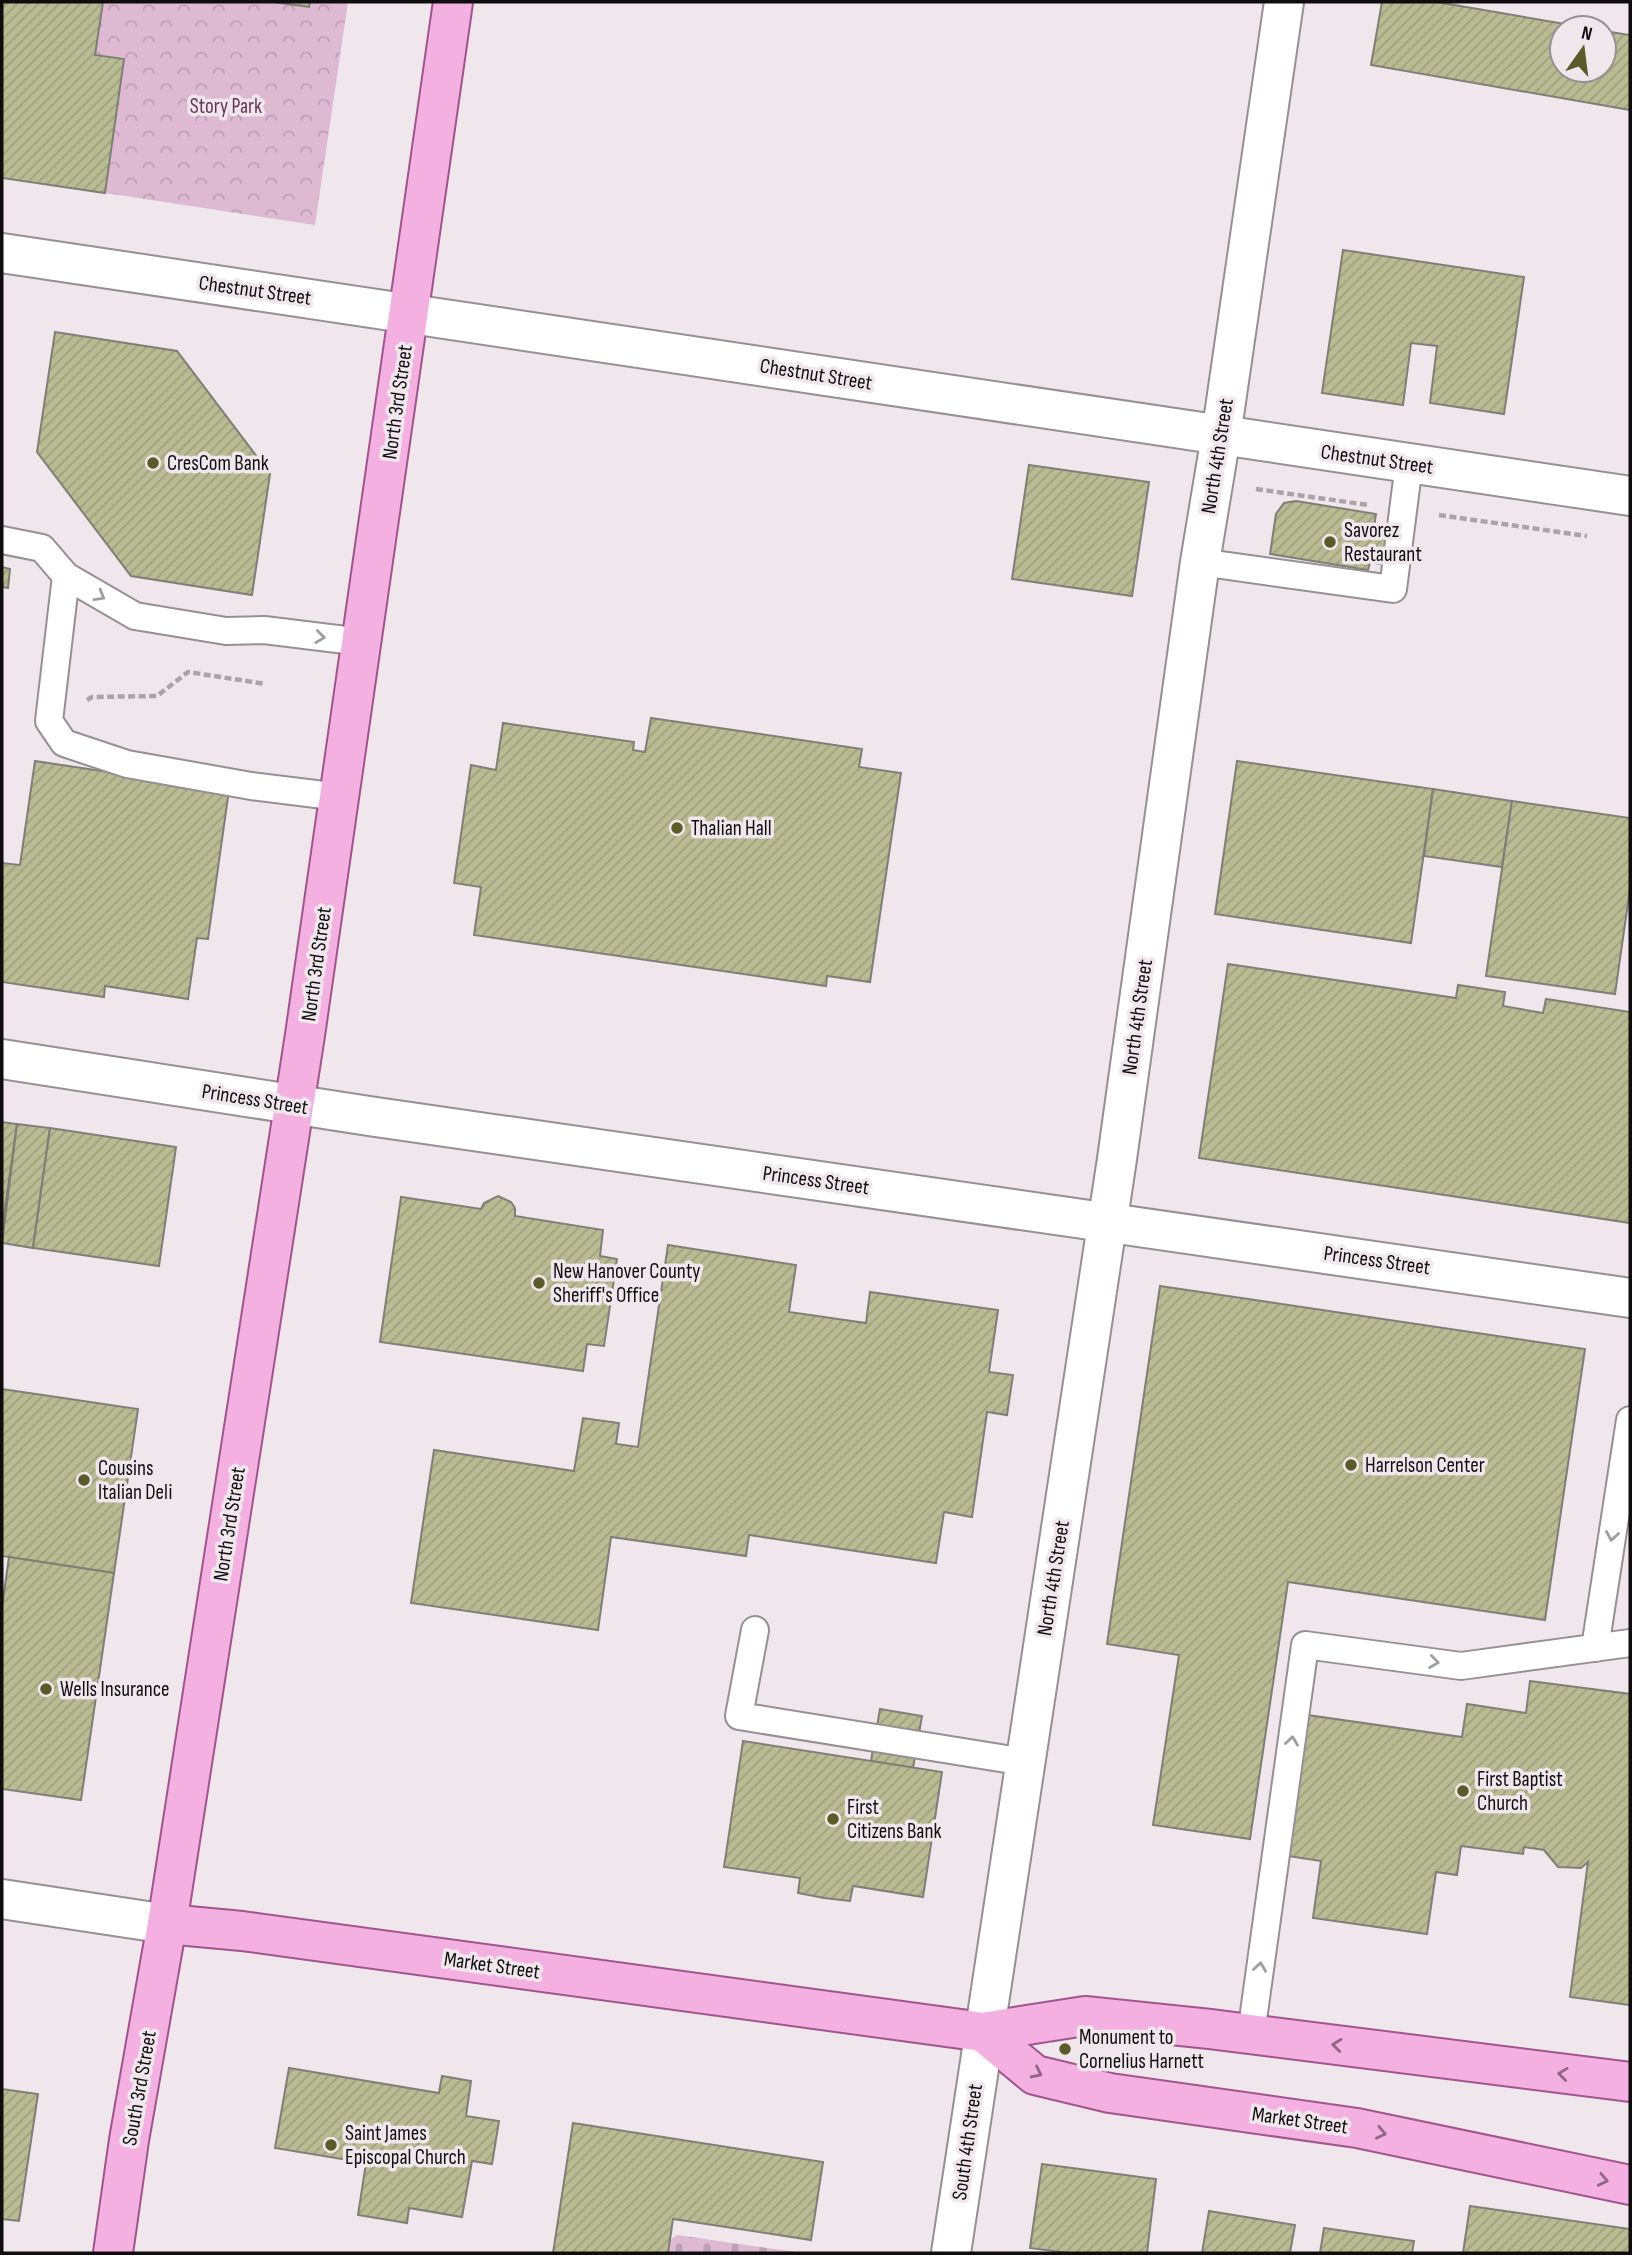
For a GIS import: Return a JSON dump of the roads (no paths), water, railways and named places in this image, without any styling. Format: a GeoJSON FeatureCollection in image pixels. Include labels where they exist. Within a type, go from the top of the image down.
{"type":"FeatureCollection","features":[{"type":"Feature","properties":{"kind":"main road","name":"North 3rd Street"},"geometry":{"type":"LineString","coordinates":[[167,1924],[295,1105],[453,2]]}},
{"type":"Feature","properties":{"kind":"main road","name":"Market Street"},"geometry":{"type":"LineString","coordinates":[[167,1924],[242,1931],[983,2032],[1085,2016],[1630,2082]]}},
{"type":"Feature","properties":{"kind":"main road","name":"South 3rd Street"},"geometry":{"type":"LineString","coordinates":[[113,2253],[129,2140],[167,1924]]}},
{"type":"Feature","properties":{"kind":"main road","name":"Market Street"},"geometry":{"type":"LineString","coordinates":[[983,2032],[1035,2075],[1110,2093],[1357,2129],[1630,2185]]}},
{"type":"Feature","properties":{"kind":"street","name":"North 4th Street"},"geometry":{"type":"LineString","coordinates":[[983,2032],[1108,1221],[1200,562],[1284,2]]}},
{"type":"Feature","properties":{"kind":"street","name":"Chestnut Street"},"geometry":{"type":"LineString","coordinates":[[2,253],[1630,496]]}},
{"type":"Feature","properties":{"kind":"street","name":"Princess Street"},"geometry":{"type":"LineString","coordinates":[[2,1059],[295,1105],[1630,1297]]}},
{"type":"Feature","properties":{"kind":"street","name":"Market Street"},"geometry":{"type":"LineString","coordinates":[[2,1899],[167,1924]]}},
{"type":"Feature","properties":{"kind":"street","name":"South 4th Street"},"geometry":{"type":"LineString","coordinates":[[951,2253],[983,2032]]}},
{"type":"Feature","properties":{"kind":"lane"},"geometry":{"type":"LineString","coordinates":[[1200,562],[1393,589],[1409,464]]}},
{"type":"Feature","properties":{"kind":"lane"},"geometry":{"type":"LineString","coordinates":[[2,540],[42,548],[66,576],[135,616],[226,631],[264,630],[362,642]]}},
{"type":"Feature","properties":{"kind":"lane"},"geometry":{"type":"LineString","coordinates":[[66,576],[49,721],[64,743],[127,764],[251,786],[340,797]]}},
{"type":"Feature","properties":{"kind":"lane"},"geometry":{"type":"LineString","coordinates":[[1595,1648],[1624,1504],[1630,1420]]}},
{"type":"Feature","properties":{"kind":"lane"},"geometry":{"type":"LineString","coordinates":[[755,1630],[739,1716],[1025,1762]]}},
{"type":"Feature","properties":{"kind":"lane"},"geometry":{"type":"LineString","coordinates":[[1251,2034],[1305,1645],[1461,1666],[1630,1643]]}},
{"type":"Feature","properties":{"kind":"place","name":"CresCom Bank"},"geometry":{"type":"Point","coordinates":[153,463]}},
{"type":"Feature","properties":{"kind":"place","name":"Savorez Restaurant"},"geometry":{"type":"Point","coordinates":[1330,542]}},
{"type":"Feature","properties":{"kind":"place","name":"Thalian Hall"},"geometry":{"type":"Point","coordinates":[677,828]}},
{"type":"Feature","properties":{"kind":"place","name":"New Hanover County Sheriff's Office"},"geometry":{"type":"Point","coordinates":[539,1283]}},
{"type":"Feature","properties":{"kind":"place","name":"Harrelson Center"},"geometry":{"type":"Point","coordinates":[1351,1465]}},
{"type":"Feature","properties":{"kind":"place","name":"Cousins Italian Deli"},"geometry":{"type":"Point","coordinates":[84,1480]}},
{"type":"Feature","properties":{"kind":"place","name":"Wells Insurance"},"geometry":{"type":"Point","coordinates":[46,1689]}},
{"type":"Feature","properties":{"kind":"place","name":"First Baptist Church"},"geometry":{"type":"Point","coordinates":[1463,1791]}},
{"type":"Feature","properties":{"kind":"place","name":"First Citizens Bank"},"geometry":{"type":"Point","coordinates":[833,1819]}},
{"type":"Feature","properties":{"kind":"place","name":"Monument to Cornelius Harnett"},"geometry":{"type":"Point","coordinates":[1065,2049]}},
{"type":"Feature","properties":{"kind":"place","name":"Saint James Episcopal Church"},"geometry":{"type":"Point","coordinates":[331,2145]}},
{"type":"Feature","properties":{"kind":"park label","name":"Story Park"},"geometry":{"type":"Point","coordinates":[226,106]}}]}
